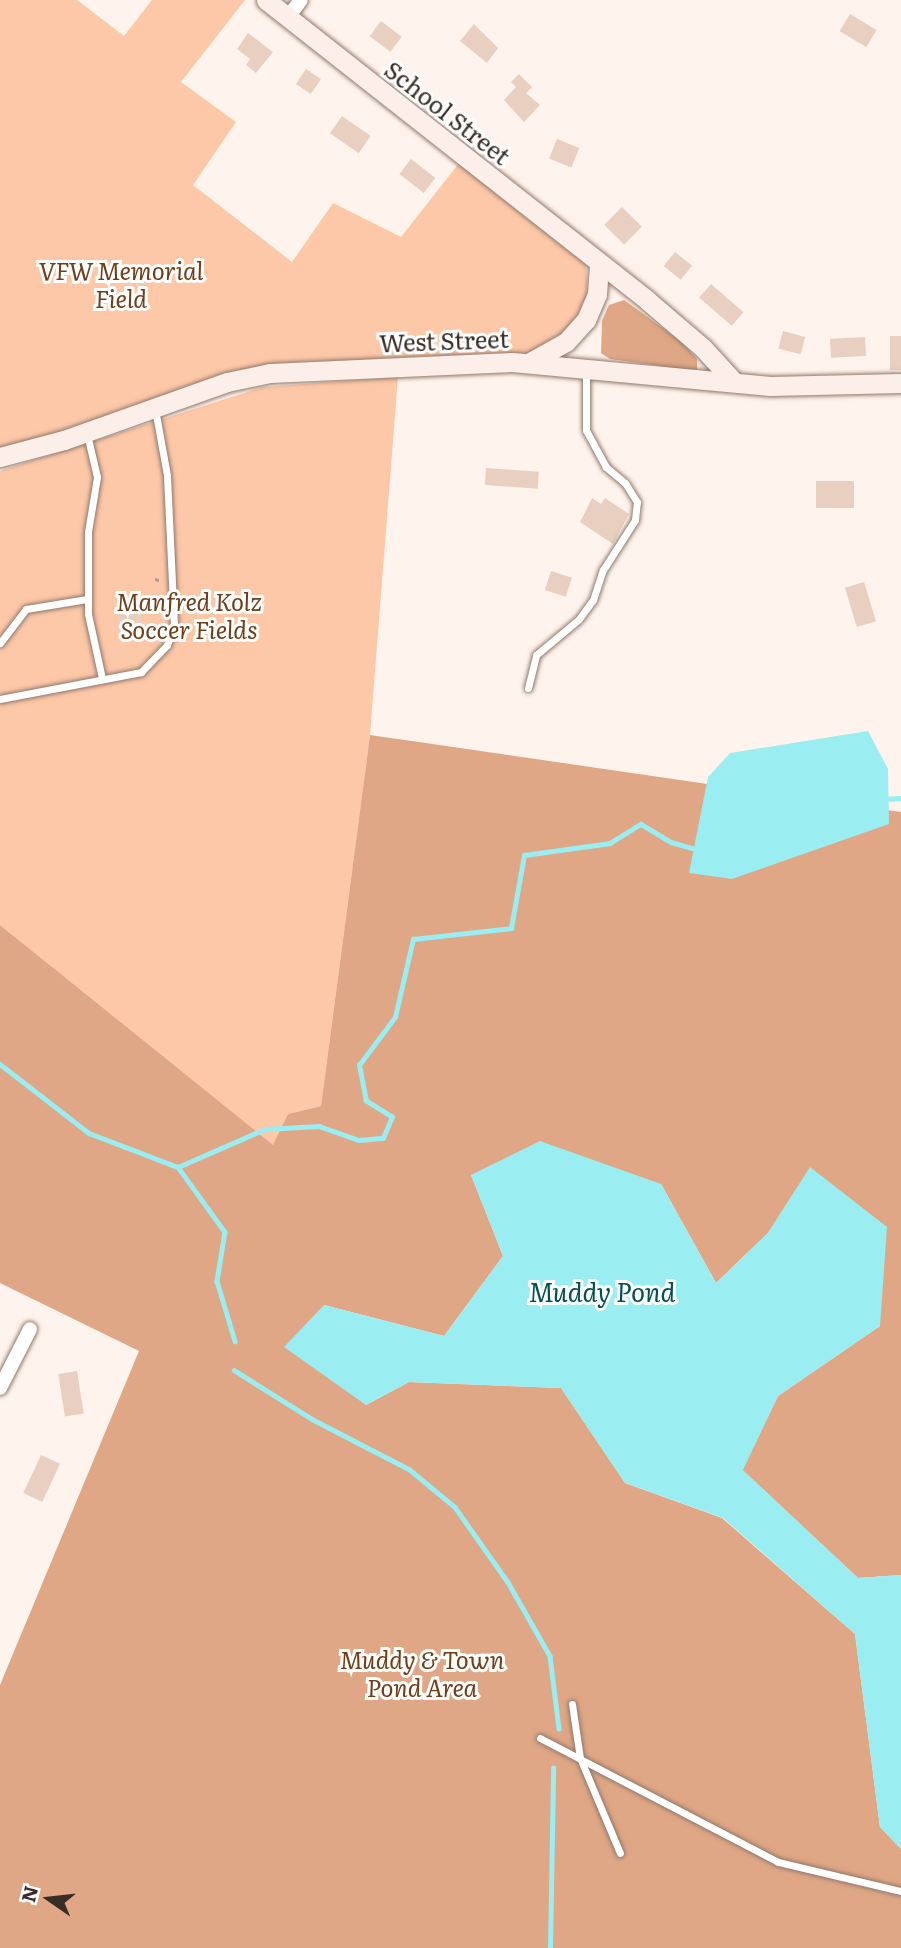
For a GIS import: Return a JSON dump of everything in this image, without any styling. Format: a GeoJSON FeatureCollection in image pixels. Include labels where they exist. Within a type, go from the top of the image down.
{"type":"FeatureCollection","features":[{"type":"Feature","properties":{"kind":"street","name":"School Street"},"geometry":{"type":"LineString","coordinates":[[266,0],[599,263],[703,348],[734,382]]}},
{"type":"Feature","properties":{"kind":"street"},"geometry":{"type":"LineString","coordinates":[[288,17],[301,0]]}},
{"type":"Feature","properties":{"kind":"street"},"geometry":{"type":"LineString","coordinates":[[529,363],[566,342],[586,320],[597,294],[599,263]]}},
{"type":"Feature","properties":{"kind":"street","name":"West Street"},"geometry":{"type":"LineString","coordinates":[[0,457],[86,433],[227,382],[270,373],[392,365],[529,363],[770,386],[901,383]]}},
{"type":"Feature","properties":{"kind":"street"},"geometry":{"type":"LineString","coordinates":[[0,1388],[30,1328]]}},
{"type":"Feature","properties":{"kind":"lane"},"geometry":{"type":"LineString","coordinates":[[528,688],[536,654],[579,619],[593,600],[603,570],[635,520],[637,502],[625,483],[606,467],[586,430],[586,367]]}},
{"type":"Feature","properties":{"kind":"lane"},"geometry":{"type":"LineString","coordinates":[[0,699],[138,673],[152,666],[173,628],[167,475],[155,408]]}},
{"type":"Feature","properties":{"kind":"lane"},"geometry":{"type":"LineString","coordinates":[[86,433],[97,477],[88,531],[89,634],[102,678]]}},
{"type":"Feature","properties":{"kind":"lane"},"geometry":{"type":"LineString","coordinates":[[0,643],[26,609],[87,599]]}},
{"type":"Feature","properties":{"kind":"lane"},"geometry":{"type":"LineString","coordinates":[[572,1704],[580,1758],[620,1853]]}},
{"type":"Feature","properties":{"kind":"lane"},"geometry":{"type":"LineString","coordinates":[[540,1738],[778,1862],[901,1891]]}},
{"type":"Feature","properties":{"kind":"green space","name":"VFW Memorial Field"},"geometry":{"type":"Polygon","coordinates":[[[0,0],[77,0],[124,36],[152,0],[245,0],[181,82],[236,122],[193,185],[292,262],[333,203],[401,237],[460,162],[586,262],[588,300],[569,331],[533,353],[298,364],[0,449],[0,0]]]}},
{"type":"Feature","properties":{"kind":"green space"},"geometry":{"type":"Polygon","coordinates":[[[624,300],[682,342],[697,359],[697,371],[610,359],[601,353],[602,321],[609,305],[624,300]]]}},
{"type":"Feature","properties":{"kind":"green space","name":"Manfred Kolz Soccer Fields"},"geometry":{"type":"Polygon","coordinates":[[[398,377],[370,735],[321,1106],[288,1114],[273,1146],[0,925],[0,471],[263,387],[398,377]]]}},
{"type":"Feature","properties":{"kind":"green space","name":"Muddy & Town Pond Area"},"geometry":{"type":"Polygon","coordinates":[[[370,735],[901,812],[901,1575],[858,1578],[742,1470],[778,1396],[880,1326],[810,1168],[768,1233],[716,1283],[661,1184],[471,1175],[503,1256],[444,1336],[324,1305],[366,1405],[409,1382],[561,1388],[625,1483],[722,1518],[855,1634],[880,1827],[901,1849],[901,1948],[0,1948],[0,1685],[139,1351],[0,1283],[0,925],[273,1145],[288,1114],[321,1106],[370,735]]]}},
{"type":"Feature","properties":{"kind":"water"},"geometry":{"type":"Polygon","coordinates":[[[868,731],[888,769],[889,824],[732,879],[689,873],[708,777],[730,753],[868,731]]]}},
{"type":"Feature","properties":{"kind":"water","name":"Muddy Pond"},"geometry":{"type":"Polygon","coordinates":[[[540,1141],[661,1184],[716,1283],[768,1233],[810,1167],[887,1227],[880,1326],[778,1396],[743,1470],[858,1578],[901,1575],[901,1849],[880,1827],[855,1634],[723,1518],[625,1483],[561,1388],[409,1382],[366,1405],[284,1347],[324,1305],[444,1336],[503,1256],[471,1175],[540,1141]]]}},
{"type":"Feature","properties":{"kind":"building"},"geometry":{"type":"Polygon","coordinates":[[[850,14],[877,30],[866,47],[840,31],[850,14]]]}},
{"type":"Feature","properties":{"kind":"building"},"geometry":{"type":"Polygon","coordinates":[[[381,21],[402,37],[390,52],[370,36],[381,21]]]}},
{"type":"Feature","properties":{"kind":"building"},"geometry":{"type":"Polygon","coordinates":[[[474,24],[498,48],[487,63],[460,41],[474,24]]]}},
{"type":"Feature","properties":{"kind":"building"},"geometry":{"type":"Polygon","coordinates":[[[248,33],[273,52],[256,73],[246,65],[250,59],[237,49],[248,33]]]}},
{"type":"Feature","properties":{"kind":"building"},"geometry":{"type":"Polygon","coordinates":[[[306,69],[321,79],[311,94],[296,84],[306,69]]]}},
{"type":"Feature","properties":{"kind":"building"},"geometry":{"type":"Polygon","coordinates":[[[519,74],[532,87],[526,93],[540,105],[524,122],[504,100],[516,87],[511,82],[519,74]]]}},
{"type":"Feature","properties":{"kind":"building"},"geometry":{"type":"Polygon","coordinates":[[[342,116],[371,136],[359,153],[330,133],[342,116]]]}},
{"type":"Feature","properties":{"kind":"building"},"geometry":{"type":"Polygon","coordinates":[[[557,139],[579,148],[571,167],[549,158],[557,139]]]}},
{"type":"Feature","properties":{"kind":"building"},"geometry":{"type":"Polygon","coordinates":[[[411,159],[435,178],[424,193],[399,174],[411,159]]]}},
{"type":"Feature","properties":{"kind":"building"},"geometry":{"type":"Polygon","coordinates":[[[622,207],[642,227],[624,244],[604,225],[622,207]]]}},
{"type":"Feature","properties":{"kind":"building"},"geometry":{"type":"Polygon","coordinates":[[[675,252],[692,266],[681,280],[664,266],[675,252]]]}},
{"type":"Feature","properties":{"kind":"building"},"geometry":{"type":"Polygon","coordinates":[[[711,284],[743,312],[732,326],[699,298],[711,284]]]}},
{"type":"Feature","properties":{"kind":"building"},"geometry":{"type":"Polygon","coordinates":[[[783,331],[805,337],[801,354],[778,348],[783,331]]]}},
{"type":"Feature","properties":{"kind":"building"},"geometry":{"type":"Polygon","coordinates":[[[890,336],[901,336],[901,370],[890,370],[890,336]]]}},
{"type":"Feature","properties":{"kind":"building"},"geometry":{"type":"Polygon","coordinates":[[[865,337],[866,356],[831,358],[830,339],[865,337]]]}},
{"type":"Feature","properties":{"kind":"building"},"geometry":{"type":"Polygon","coordinates":[[[486,468],[539,472],[538,489],[485,485],[486,468]]]}},
{"type":"Feature","properties":{"kind":"building"},"geometry":{"type":"Polygon","coordinates":[[[816,481],[854,481],[854,508],[816,508],[816,481]]]}},
{"type":"Feature","properties":{"kind":"building"},"geometry":{"type":"Polygon","coordinates":[[[592,498],[601,504],[605,498],[629,514],[613,544],[580,522],[592,498]]]}},
{"type":"Feature","properties":{"kind":"building"},"geometry":{"type":"Polygon","coordinates":[[[551,571],[572,578],[566,597],[545,590],[551,571]]]}},
{"type":"Feature","properties":{"kind":"building"},"geometry":{"type":"Polygon","coordinates":[[[864,582],[876,621],[857,627],[845,588],[864,582]]]}},
{"type":"Feature","properties":{"kind":"building"},"geometry":{"type":"Polygon","coordinates":[[[118,609],[141,609],[141,631],[118,631],[118,609]]]}},
{"type":"Feature","properties":{"kind":"building"},"geometry":{"type":"Polygon","coordinates":[[[77,1371],[84,1413],[65,1416],[58,1374],[77,1371]]]}},
{"type":"Feature","properties":{"kind":"building"},"geometry":{"type":"Polygon","coordinates":[[[41,1455],[60,1464],[42,1502],[23,1493],[41,1455]]]}},
{"type":"Feature","properties":{"kind":"waterway"},"geometry":{"type":"LineString","coordinates":[[884,799],[901,798]]}},
{"type":"Feature","properties":{"kind":"waterway"},"geometry":{"type":"LineString","coordinates":[[178,1167],[265,1129],[319,1126],[359,1140],[383,1138],[392,1117],[366,1101],[359,1065],[395,1017],[413,939],[511,928],[524,855],[610,843],[641,824],[671,842],[699,850]]}},
{"type":"Feature","properties":{"kind":"waterway"},"geometry":{"type":"LineString","coordinates":[[0,1064],[89,1133],[178,1167],[225,1232],[217,1281],[235,1341]]}},
{"type":"Feature","properties":{"kind":"waterway"},"geometry":{"type":"LineString","coordinates":[[234,1370],[312,1419],[409,1469],[455,1507],[508,1582],[550,1656],[559,1728]]}},
{"type":"Feature","properties":{"kind":"waterway"},"geometry":{"type":"LineString","coordinates":[[550,1948],[553,1768]]}}]}
